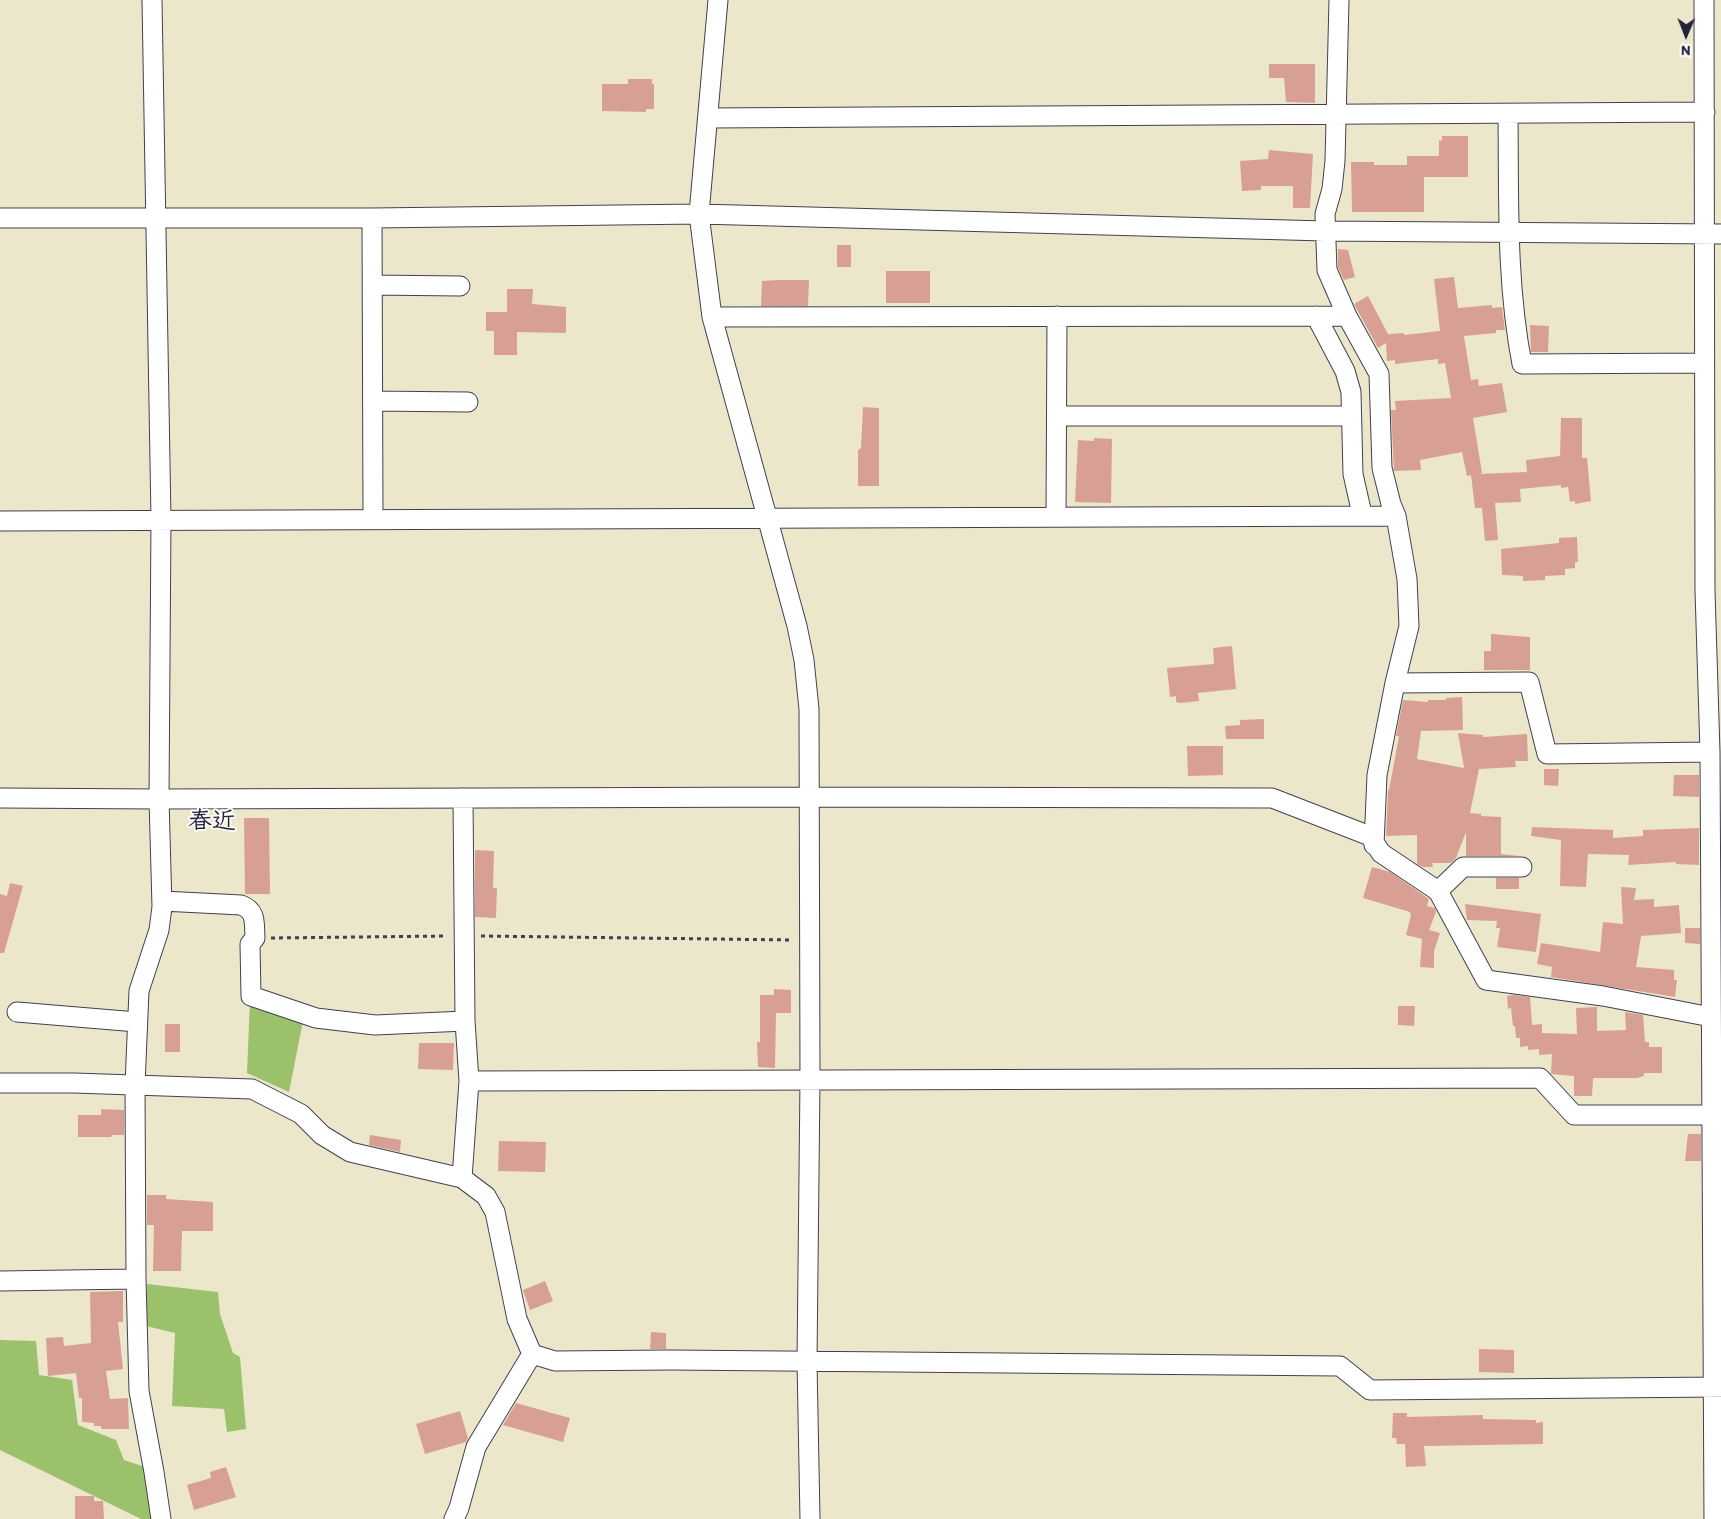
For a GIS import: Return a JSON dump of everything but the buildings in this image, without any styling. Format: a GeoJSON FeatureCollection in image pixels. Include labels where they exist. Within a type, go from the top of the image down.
{"type":"FeatureCollection","features":[{"type":"Feature","properties":{"kind":"street"},"geometry":{"type":"LineString","coordinates":[[152,0],[161,519],[159,800],[162,901],[159,930],[139,990],[135,1085],[136,1279],[139,1391],[161,1519]]}},
{"type":"Feature","properties":{"kind":"street"},"geometry":{"type":"LineString","coordinates":[[718,0],[699,214],[712,317],[788,589],[804,660],[809,709],[810,1079],[807,1362],[810,1519]]}},
{"type":"Feature","properties":{"kind":"street"},"geometry":{"type":"LineString","coordinates":[[1339,0],[1332,189],[1325,214],[1326,270],[1347,316],[1379,374],[1382,468],[1396,516],[1407,579],[1409,626],[1395,683],[1377,775],[1374,845]]}},
{"type":"Feature","properties":{"kind":"street"},"geometry":{"type":"LineString","coordinates":[[1704,0],[1705,112],[1712,234],[1704,363],[1713,513],[1704,591],[1710,752],[1716,797],[1711,1017],[1716,1115],[1718,1387],[1714,1519]]}},
{"type":"Feature","properties":{"kind":"street"},"geometry":{"type":"LineString","coordinates":[[708,118],[1508,115],[1705,112]]}},
{"type":"Feature","properties":{"kind":"street"},"geometry":{"type":"LineString","coordinates":[[1508,115],[1509,233],[1517,339],[1522,364],[1704,363]]}},
{"type":"Feature","properties":{"kind":"street"},"geometry":{"type":"LineString","coordinates":[[0,218],[372,218],[699,214],[1325,231],[1712,234]]}},
{"type":"Feature","properties":{"kind":"street"},"geometry":{"type":"LineString","coordinates":[[372,218],[373,518]]}},
{"type":"Feature","properties":{"kind":"street"},"geometry":{"type":"LineString","coordinates":[[372,286],[460,286]]}},
{"type":"Feature","properties":{"kind":"street"},"geometry":{"type":"LineString","coordinates":[[1056,517],[1058,316]]}},
{"type":"Feature","properties":{"kind":"street"},"geometry":{"type":"LineString","coordinates":[[1316,316],[1345,371],[1351,392],[1353,474],[1362,514]]}},
{"type":"Feature","properties":{"kind":"street"},"geometry":{"type":"LineString","coordinates":[[712,317],[1347,316]]}},
{"type":"Feature","properties":{"kind":"street"},"geometry":{"type":"LineString","coordinates":[[373,401],[468,402]]}},
{"type":"Feature","properties":{"kind":"street"},"geometry":{"type":"LineString","coordinates":[[1057,416],[1351,416]]}},
{"type":"Feature","properties":{"kind":"street"},"geometry":{"type":"LineString","coordinates":[[0,521],[1362,514],[1396,516]]}},
{"type":"Feature","properties":{"kind":"street"},"geometry":{"type":"LineString","coordinates":[[1395,683],[1529,682],[1547,754],[1710,752]]}},
{"type":"Feature","properties":{"kind":"street"},"geometry":{"type":"LineString","coordinates":[[0,798],[159,800],[810,797],[1272,798],[1370,836],[1374,845],[1382,853],[1438,891],[1486,980],[1603,996],[1711,1017]]}},
{"type":"Feature","properties":{"kind":"street"},"geometry":{"type":"LineString","coordinates":[[462,1178],[469,1081],[465,1020],[463,798]]}},
{"type":"Feature","properties":{"kind":"street"},"geometry":{"type":"LineString","coordinates":[[1438,891],[1463,867],[1522,867]]}},
{"type":"Feature","properties":{"kind":"street"},"geometry":{"type":"LineString","coordinates":[[162,901],[250,908],[254,915],[256,938],[250,944],[251,996],[316,1018],[375,1025],[465,1020]]}},
{"type":"Feature","properties":{"kind":"street"},"geometry":{"type":"LineString","coordinates":[[17,1012],[138,1022]]}},
{"type":"Feature","properties":{"kind":"street"},"geometry":{"type":"LineString","coordinates":[[469,1081],[1540,1078],[1574,1115],[1716,1115]]}},
{"type":"Feature","properties":{"kind":"street"},"geometry":{"type":"LineString","coordinates":[[0,1083],[252,1089],[301,1114],[322,1135],[350,1152],[462,1178],[486,1196],[496,1212],[517,1319],[532,1354],[555,1361],[1340,1366],[1370,1390],[1718,1387]]}},
{"type":"Feature","properties":{"kind":"street"},"geometry":{"type":"LineString","coordinates":[[0,1280],[136,1279]]}},
{"type":"Feature","properties":{"kind":"street"},"geometry":{"type":"LineString","coordinates":[[454,1519],[459,1508],[476,1447],[532,1354]]}},
{"type":"Feature","properties":{"kind":"path"},"geometry":{"type":"LineString","coordinates":[[256,938],[464,936],[810,941]]}},
{"type":"Feature","properties":{"kind":"green space"},"geometry":{"type":"Polygon","coordinates":[[[250,1000],[305,1011],[289,1092],[247,1073],[250,1000]]]}},
{"type":"Feature","properties":{"kind":"green space"},"geometry":{"type":"Polygon","coordinates":[[[147,1284],[218,1292],[220,1314],[233,1353],[240,1357],[246,1429],[227,1432],[224,1409],[172,1406],[175,1333],[146,1326],[147,1284]]]}},
{"type":"Feature","properties":{"kind":"green space"},"geometry":{"type":"Polygon","coordinates":[[[0,1340],[36,1341],[39,1375],[72,1380],[78,1425],[116,1440],[124,1460],[145,1467],[152,1519],[141,1519],[0,1450],[0,1340]]]}},
{"type":"Feature","properties":{"kind":"district","name":"春近"},"geometry":{"type":"Point","coordinates":[212,822]}}]}
